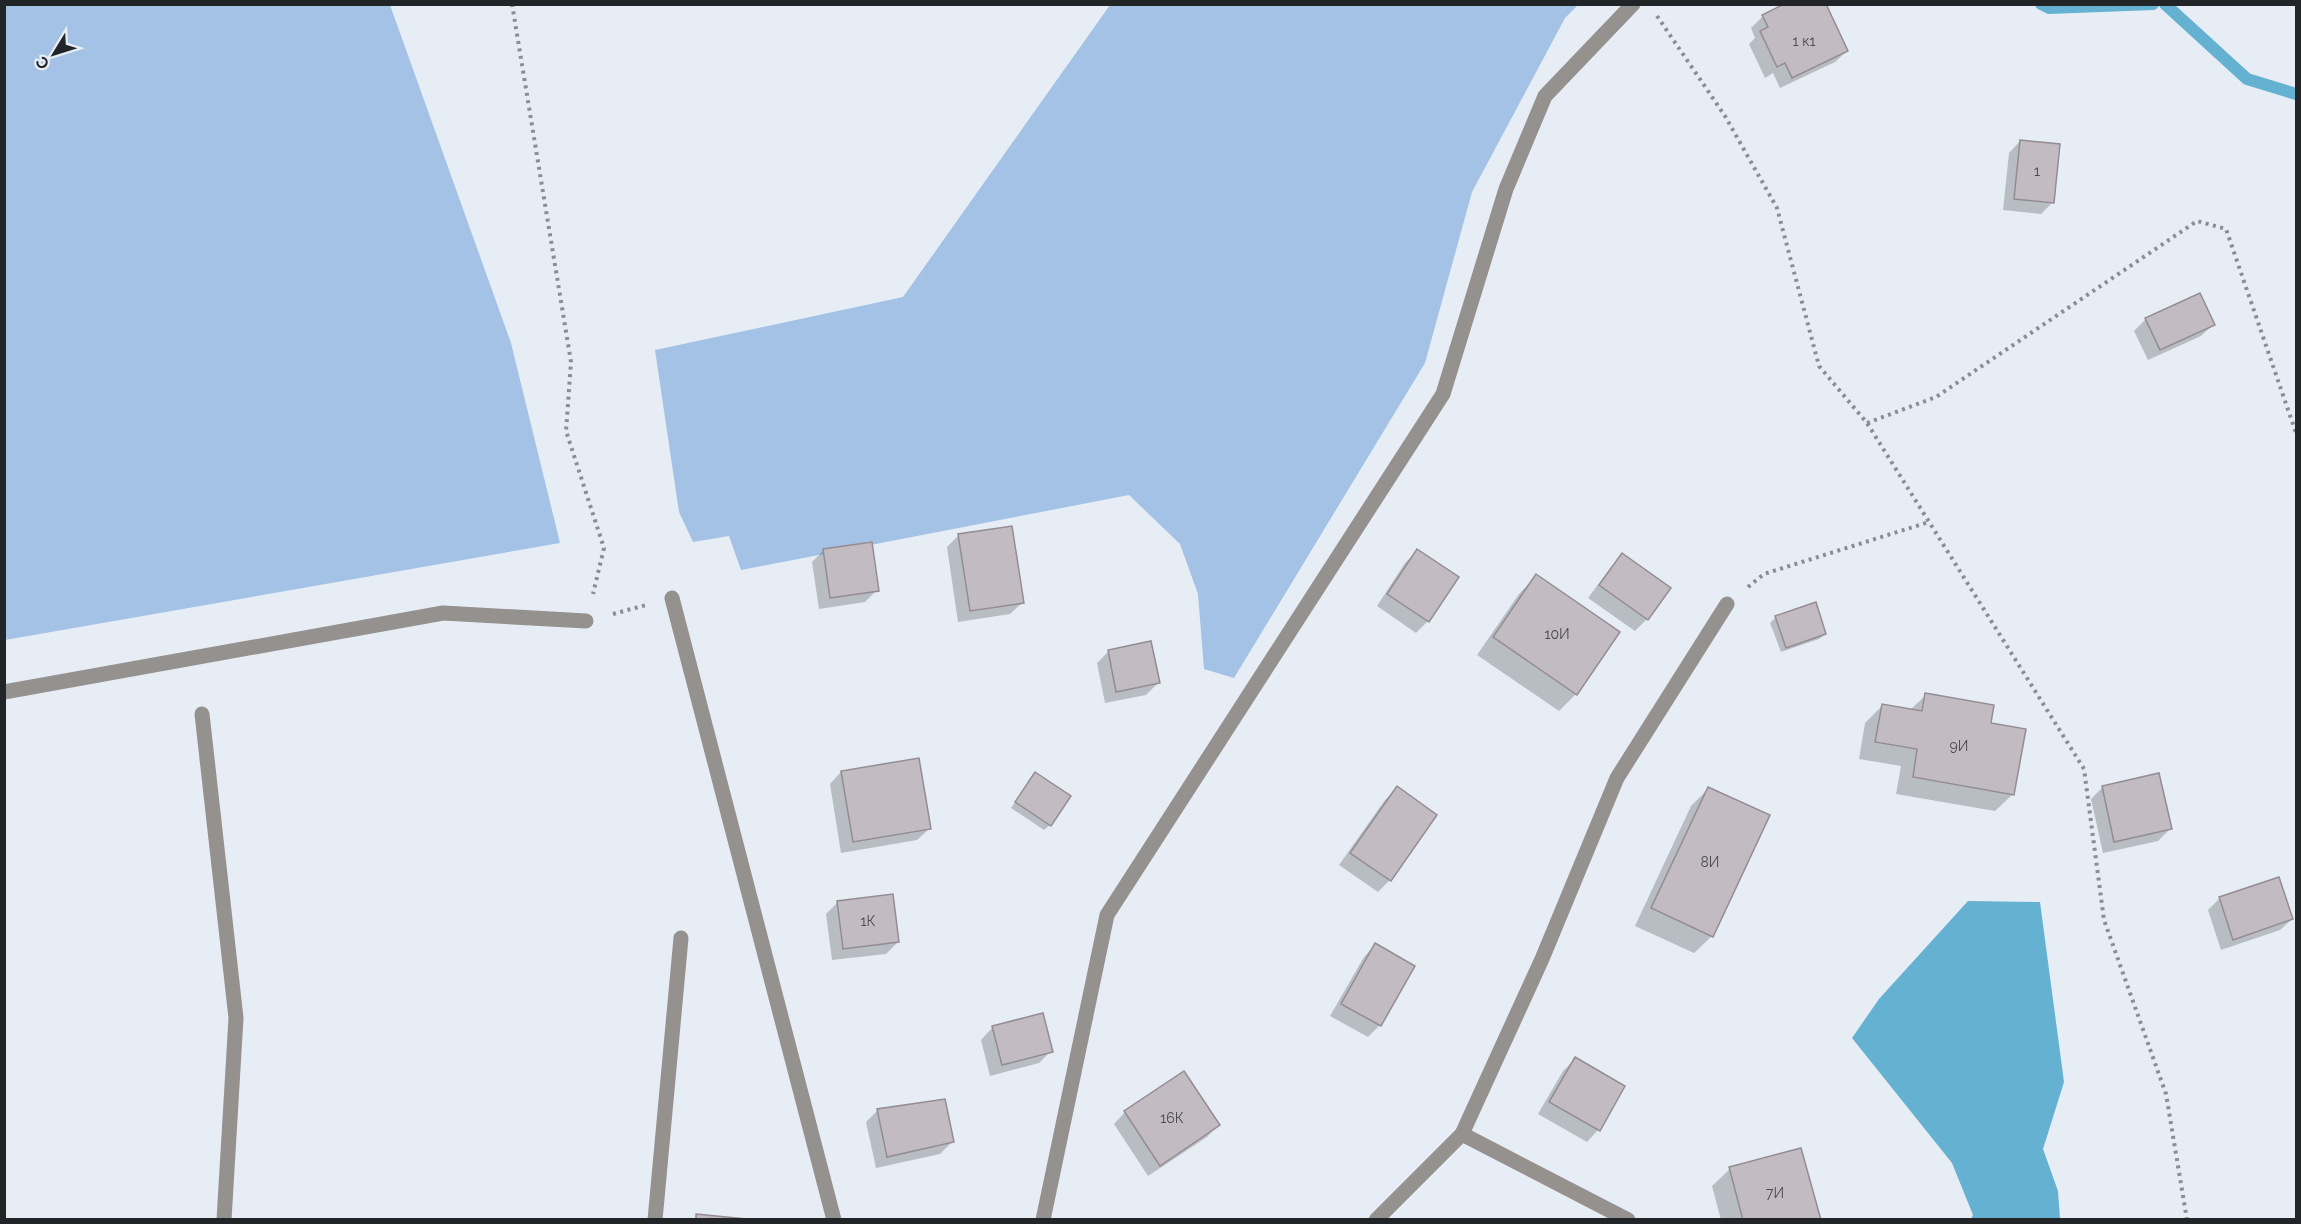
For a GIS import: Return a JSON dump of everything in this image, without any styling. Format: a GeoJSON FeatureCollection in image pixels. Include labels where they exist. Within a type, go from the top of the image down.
{"type":"FeatureCollection","features":[{"type":"Feature","properties":{"kind":"street"},"geometry":{"type":"LineString","coordinates":[[1043,1220],[1107,915],[1443,394],[1506,189],[1545,96],[1633,4]]}},
{"type":"Feature","properties":{"kind":"street"},"geometry":{"type":"LineString","coordinates":[[672,598],[834,1220]]}},
{"type":"Feature","properties":{"kind":"street"},"geometry":{"type":"LineString","coordinates":[[1376,1220],[1462,1134],[1542,959],[1617,778],[1727,604]]}},
{"type":"Feature","properties":{"kind":"street"},"geometry":{"type":"LineString","coordinates":[[4,692],[443,613],[586,621]]}},
{"type":"Feature","properties":{"kind":"street"},"geometry":{"type":"LineString","coordinates":[[202,714],[236,1018],[224,1220]]}},
{"type":"Feature","properties":{"kind":"street"},"geometry":{"type":"LineString","coordinates":[[655,1220],[681,938]]}},
{"type":"Feature","properties":{"kind":"street"},"geometry":{"type":"LineString","coordinates":[[1462,1134],[1628,1220]]}},
{"type":"Feature","properties":{"kind":"path"},"geometry":{"type":"LineString","coordinates":[[512,4],[571,362],[566,430],[604,548],[586,621],[672,598]]}},
{"type":"Feature","properties":{"kind":"path"},"geometry":{"type":"LineString","coordinates":[[1656,14],[1725,116],[1777,208],[1819,366],[1867,423],[2084,769],[2104,920],[2166,1094],[2187,1220]]}},
{"type":"Feature","properties":{"kind":"path"},"geometry":{"type":"LineString","coordinates":[[1867,423],[1936,397],[2197,220],[2226,229],[2296,433]]}},
{"type":"Feature","properties":{"kind":"path"},"geometry":{"type":"LineString","coordinates":[[1727,604],[1764,574],[1929,522]]}},
{"type":"Feature","properties":{"kind":"shaded area"},"geometry":{"type":"Polygon","coordinates":[[[5,4],[390,5],[511,343],[560,543],[5,640],[5,4]]]}},
{"type":"Feature","properties":{"kind":"shaded area"},"geometry":{"type":"Polygon","coordinates":[[[1110,5],[1578,5],[1565,18],[1472,192],[1425,363],[1234,678],[1204,669],[1198,594],[1180,544],[1129,495],[741,570],[729,536],[693,542],[679,512],[655,350],[903,297],[1110,5]]]}},
{"type":"Feature","properties":{"kind":"shaded area"},"geometry":{"type":"Polygon","coordinates":[[[1968,901],[2040,902],[2064,1082],[2043,1149],[2058,1191],[2060,1219],[1971,1219],[1973,1215],[1952,1163],[1852,1038],[1879,999],[1968,901]]]}},
{"type":"Feature","properties":{"kind":"building"},"geometry":{"type":"Polygon","coordinates":[[[1784,4],[1826,4],[1848,51],[1792,78],[1785,63],[1777,67],[1760,31],[1768,27],[1762,15],[1784,4]]]}},
{"type":"Feature","properties":{"kind":"building"},"geometry":{"type":"Polygon","coordinates":[[[2020,140],[2060,144],[2054,203],[2014,199],[2020,140]]]}},
{"type":"Feature","properties":{"kind":"building"},"geometry":{"type":"Polygon","coordinates":[[[2200,293],[2215,325],[2160,350],[2145,318],[2200,293]]]}},
{"type":"Feature","properties":{"kind":"building"},"geometry":{"type":"Polygon","coordinates":[[[1012,526],[1024,603],[970,611],[958,534],[1012,526]]]}},
{"type":"Feature","properties":{"kind":"building"},"geometry":{"type":"Polygon","coordinates":[[[872,542],[879,591],[830,598],[823,549],[872,542]]]}},
{"type":"Feature","properties":{"kind":"building"},"geometry":{"type":"Polygon","coordinates":[[[1417,549],[1459,577],[1429,622],[1387,594],[1417,549]]]}},
{"type":"Feature","properties":{"kind":"building"},"geometry":{"type":"Polygon","coordinates":[[[1622,553],[1671,588],[1648,620],[1599,585],[1622,553]]]}},
{"type":"Feature","properties":{"kind":"building"},"geometry":{"type":"Polygon","coordinates":[[[1536,574],[1620,632],[1577,695],[1493,637],[1536,574]]]}},
{"type":"Feature","properties":{"kind":"building"},"geometry":{"type":"Polygon","coordinates":[[[1816,602],[1826,634],[1786,648],[1775,616],[1816,602]]]}},
{"type":"Feature","properties":{"kind":"building"},"geometry":{"type":"Polygon","coordinates":[[[1151,641],[1160,683],[1116,692],[1108,650],[1151,641]]]}},
{"type":"Feature","properties":{"kind":"building"},"geometry":{"type":"Polygon","coordinates":[[[1925,693],[1994,705],[1991,723],[2026,729],[2014,795],[1913,777],[1917,749],[1875,742],[1882,704],[1922,711],[1925,693]]]}},
{"type":"Feature","properties":{"kind":"building"},"geometry":{"type":"Polygon","coordinates":[[[919,758],[931,829],[853,842],[841,771],[919,758]]]}},
{"type":"Feature","properties":{"kind":"building"},"geometry":{"type":"Polygon","coordinates":[[[1035,772],[1071,796],[1051,826],[1015,802],[1035,772]]]}},
{"type":"Feature","properties":{"kind":"building"},"geometry":{"type":"Polygon","coordinates":[[[2159,773],[2172,829],[2114,842],[2102,786],[2159,773]]]}},
{"type":"Feature","properties":{"kind":"building"},"geometry":{"type":"Polygon","coordinates":[[[1397,786],[1437,815],[1391,881],[1350,853],[1397,786]]]}},
{"type":"Feature","properties":{"kind":"building"},"geometry":{"type":"Polygon","coordinates":[[[1708,787],[1770,815],[1713,937],[1651,908],[1708,787]]]}},
{"type":"Feature","properties":{"kind":"building"},"geometry":{"type":"Polygon","coordinates":[[[2279,877],[2293,919],[2233,940],[2219,897],[2279,877]]]}},
{"type":"Feature","properties":{"kind":"building"},"geometry":{"type":"Polygon","coordinates":[[[893,894],[899,942],[843,949],[837,901],[893,894]]]}},
{"type":"Feature","properties":{"kind":"building"},"geometry":{"type":"Polygon","coordinates":[[[1375,943],[1415,966],[1381,1026],[1341,1004],[1375,943]]]}},
{"type":"Feature","properties":{"kind":"building"},"geometry":{"type":"Polygon","coordinates":[[[1043,1013],[1053,1052],[1002,1065],[992,1026],[1043,1013]]]}},
{"type":"Feature","properties":{"kind":"building"},"geometry":{"type":"Polygon","coordinates":[[[1575,1057],[1625,1086],[1600,1131],[1549,1102],[1575,1057]]]}},
{"type":"Feature","properties":{"kind":"building"},"geometry":{"type":"Polygon","coordinates":[[[1184,1071],[1220,1125],[1160,1166],[1124,1111],[1184,1071]]]}},
{"type":"Feature","properties":{"kind":"building"},"geometry":{"type":"Polygon","coordinates":[[[945,1099],[954,1142],[887,1157],[877,1109],[945,1099]]]}},
{"type":"Feature","properties":{"kind":"building"},"geometry":{"type":"Polygon","coordinates":[[[1801,1148],[1821,1220],[1743,1220],[1729,1167],[1801,1148]]]}},
{"type":"Feature","properties":{"kind":"building"},"geometry":{"type":"Polygon","coordinates":[[[696,1214],[757,1220],[696,1220],[696,1214]]]}},
{"type":"Feature","properties":{"kind":"waterway"},"geometry":{"type":"LineString","coordinates":[[2041,4],[2049,8],[2153,4]]}},
{"type":"Feature","properties":{"kind":"waterway"},"geometry":{"type":"LineString","coordinates":[[2165,4],[2247,79],[2296,94]]}}]}
